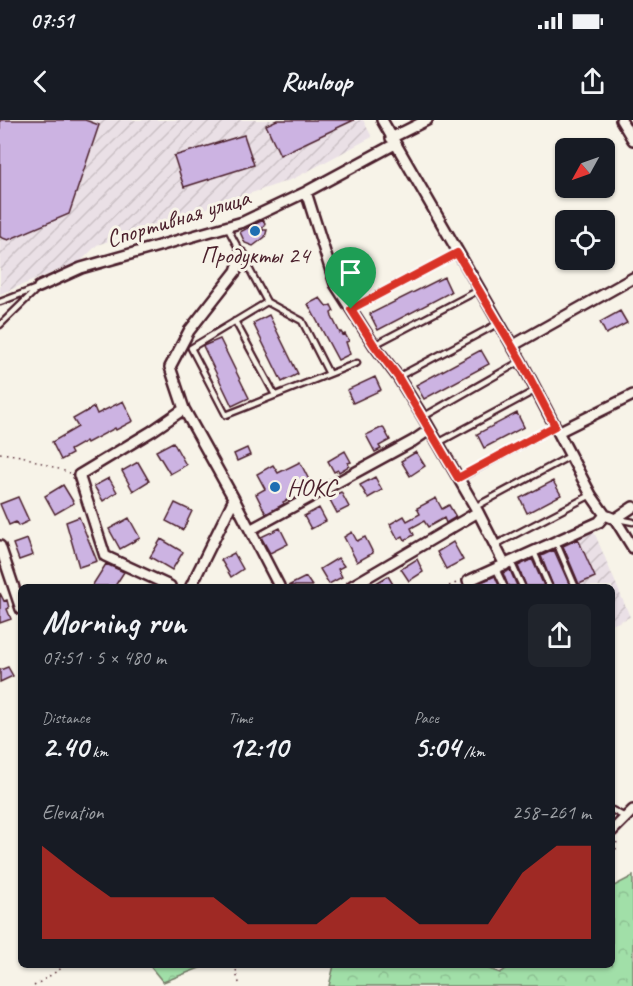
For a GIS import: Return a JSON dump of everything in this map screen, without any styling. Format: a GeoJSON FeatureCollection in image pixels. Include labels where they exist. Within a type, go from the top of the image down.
{"type":"FeatureCollection","features":[{"type":"Feature","properties":{"kind":"street"},"geometry":{"type":"LineString","coordinates":[[382,120],[521,361],[591,495],[605,515],[615,519],[633,548]]}},
{"type":"Feature","properties":{"kind":"street","name":"Спортивная улица"},"geometry":{"type":"LineString","coordinates":[[39,287],[81,268],[243,222],[306,192],[427,120]]}},
{"type":"Feature","properties":{"kind":"street"},"geometry":{"type":"LineString","coordinates":[[621,120],[633,140]]}},
{"type":"Feature","properties":{"kind":"street"},"geometry":{"type":"LineString","coordinates":[[306,192],[335,284],[423,417],[495,544],[504,565]]}},
{"type":"Feature","properties":{"kind":"street"},"geometry":{"type":"LineString","coordinates":[[242,254],[236,271],[189,331],[170,367],[184,409],[278,584]]}},
{"type":"Feature","properties":{"kind":"street"},"geometry":{"type":"LineString","coordinates":[[512,346],[633,278]]}},
{"type":"Feature","properties":{"kind":"street"},"geometry":{"type":"LineString","coordinates":[[556,429],[633,395]]}},
{"type":"Feature","properties":{"kind":"street"},"geometry":{"type":"LineString","coordinates":[[166,584],[105,556],[79,475],[184,409]]}},
{"type":"Feature","properties":{"kind":"street"},"geometry":{"type":"LineString","coordinates":[[250,530],[429,430]]}},
{"type":"Feature","properties":{"kind":"street"},"geometry":{"type":"LineString","coordinates":[[192,584],[234,499]]}},
{"type":"Feature","properties":{"kind":"street"},"geometry":{"type":"LineString","coordinates":[[615,519],[633,507]]}},
{"type":"Feature","properties":{"kind":"street"},"geometry":{"type":"LineString","coordinates":[[355,584],[476,510]]}},
{"type":"Feature","properties":{"kind":"street"},"geometry":{"type":"LineString","coordinates":[[470,584],[504,565],[599,522],[605,515]]}},
{"type":"Feature","properties":{"kind":"street"},"geometry":{"type":"LineString","coordinates":[[0,546],[18,600]]}},
{"type":"Feature","properties":{"kind":"street"},"geometry":{"type":"LineString","coordinates":[[615,828],[629,814]]}},
{"type":"Feature","properties":{"kind":"lane"},"geometry":{"type":"LineString","coordinates":[[227,227],[267,302],[302,321],[329,374]]}},
{"type":"Feature","properties":{"kind":"lane"},"geometry":{"type":"LineString","coordinates":[[351,309],[457,253]]}},
{"type":"Feature","properties":{"kind":"lane"},"geometry":{"type":"LineString","coordinates":[[0,325],[39,287]]}},
{"type":"Feature","properties":{"kind":"lane","name":"Спортивная улица"},"geometry":{"type":"LineString","coordinates":[[0,302],[39,287]]}},
{"type":"Feature","properties":{"kind":"lane"},"geometry":{"type":"LineString","coordinates":[[374,345],[479,290]]}},
{"type":"Feature","properties":{"kind":"lane"},"geometry":{"type":"LineString","coordinates":[[267,302],[191,348],[226,415],[357,363]]}},
{"type":"Feature","properties":{"kind":"lane"},"geometry":{"type":"LineString","coordinates":[[235,321],[275,395]]}},
{"type":"Feature","properties":{"kind":"lane"},"geometry":{"type":"LineString","coordinates":[[398,377],[499,323]]}},
{"type":"Feature","properties":{"kind":"lane"},"geometry":{"type":"LineString","coordinates":[[423,417],[521,361]]}},
{"type":"Feature","properties":{"kind":"lane"},"geometry":{"type":"LineString","coordinates":[[437,443],[536,390]]}},
{"type":"Feature","properties":{"kind":"lane"},"geometry":{"type":"LineString","coordinates":[[458,478],[556,429]]}},
{"type":"Feature","properties":{"kind":"lane"},"geometry":{"type":"LineString","coordinates":[[476,510],[570,455]]}},
{"type":"Feature","properties":{"kind":"lane"},"geometry":{"type":"LineString","coordinates":[[495,544],[591,495]]}},
{"type":"Feature","properties":{"kind":"lane"},"geometry":{"type":"LineString","coordinates":[[615,519],[633,522]]}},
{"type":"Feature","properties":{"kind":"lane"},"geometry":{"type":"LineString","coordinates":[[556,542],[574,584]]}},
{"type":"Feature","properties":{"kind":"lane"},"geometry":{"type":"LineString","coordinates":[[534,552],[548,584]]}},
{"type":"Feature","properties":{"kind":"lane"},"geometry":{"type":"LineString","coordinates":[[504,565],[504,584]]}},
{"type":"Feature","properties":{"kind":"lane"},"geometry":{"type":"LineString","coordinates":[[504,565],[520,584]]}},
{"type":"Feature","properties":{"kind":"path"},"geometry":{"type":"LineString","coordinates":[[0,453],[22,456],[79,475]]}},
{"type":"Feature","properties":{"kind":"path"},"geometry":{"type":"LineString","coordinates":[[34,986],[62,968]]}},
{"type":"Feature","properties":{"kind":"path"},"geometry":{"type":"LineString","coordinates":[[237,968],[240,986]]}},
{"type":"Feature","properties":{"kind":"shaded area"},"geometry":{"type":"Polygon","coordinates":[[[0,120],[363,120],[372,137],[293,179],[97,245],[81,261],[0,294],[0,120]]]}},
{"type":"Feature","properties":{"kind":"shaded area"},"geometry":{"type":"Polygon","coordinates":[[[589,520],[630,617],[615,624],[615,584],[460,584],[589,520]]]}},
{"type":"Feature","properties":{"kind":"green space"},"geometry":{"type":"Polygon","coordinates":[[[633,876],[633,986],[329,986],[333,968],[487,968],[500,973],[508,968],[615,968],[615,885],[633,876]]]}},
{"type":"Feature","properties":{"kind":"green space"},"geometry":{"type":"Polygon","coordinates":[[[151,968],[200,968],[163,982],[151,968]]]}},
{"type":"Feature","properties":{"kind":"building"},"geometry":{"type":"Polygon","coordinates":[[[0,120],[85,120],[99,125],[69,214],[8,240],[0,237],[0,120]]]}},
{"type":"Feature","properties":{"kind":"building"},"geometry":{"type":"Polygon","coordinates":[[[277,120],[354,120],[280,155],[266,125],[277,120]]]}},
{"type":"Feature","properties":{"kind":"building"},"geometry":{"type":"Polygon","coordinates":[[[244,135],[254,165],[184,187],[174,156],[244,135]]]}},
{"type":"Feature","properties":{"kind":"building","name":"Продукты 24"},"geometry":{"type":"Polygon","coordinates":[[[263,220],[265,223],[262,230],[267,230],[265,237],[253,246],[245,243],[240,232],[263,220]]]}},
{"type":"Feature","properties":{"kind":"building"},"geometry":{"type":"Polygon","coordinates":[[[444,277],[451,292],[378,330],[370,314],[444,277]]]}},
{"type":"Feature","properties":{"kind":"building"},"geometry":{"type":"Polygon","coordinates":[[[320,298],[327,307],[331,305],[334,311],[331,313],[332,317],[340,333],[345,334],[349,341],[346,342],[350,354],[338,360],[308,304],[320,298]]]}},
{"type":"Feature","properties":{"kind":"building"},"geometry":{"type":"Polygon","coordinates":[[[620,311],[627,323],[606,334],[600,322],[620,311]]]}},
{"type":"Feature","properties":{"kind":"building"},"geometry":{"type":"Polygon","coordinates":[[[269,315],[298,374],[282,382],[253,323],[269,315]]]}},
{"type":"Feature","properties":{"kind":"building"},"geometry":{"type":"Polygon","coordinates":[[[220,339],[249,398],[232,406],[203,346],[220,339]]]}},
{"type":"Feature","properties":{"kind":"building"},"geometry":{"type":"Polygon","coordinates":[[[481,350],[489,364],[424,399],[416,385],[481,350]]]}},
{"type":"Feature","properties":{"kind":"building"},"geometry":{"type":"Polygon","coordinates":[[[375,377],[381,390],[353,403],[347,390],[375,377]]]}},
{"type":"Feature","properties":{"kind":"building"},"geometry":{"type":"Polygon","coordinates":[[[123,401],[133,421],[87,443],[86,441],[70,450],[72,454],[61,460],[52,442],[78,427],[73,419],[94,407],[97,414],[123,401]]]}},
{"type":"Feature","properties":{"kind":"building"},"geometry":{"type":"Polygon","coordinates":[[[517,413],[524,427],[484,448],[477,434],[517,413]]]}},
{"type":"Feature","properties":{"kind":"building"},"geometry":{"type":"Polygon","coordinates":[[[383,427],[390,440],[379,446],[381,449],[375,452],[366,435],[383,427]]]}},
{"type":"Feature","properties":{"kind":"building"},"geometry":{"type":"Polygon","coordinates":[[[173,442],[186,465],[170,474],[156,451],[173,442]]]}},
{"type":"Feature","properties":{"kind":"building"},"geometry":{"type":"Polygon","coordinates":[[[247,448],[250,455],[237,461],[234,454],[247,448]]]}},
{"type":"Feature","properties":{"kind":"building"},"geometry":{"type":"Polygon","coordinates":[[[345,451],[351,462],[348,463],[349,466],[339,472],[338,470],[334,472],[328,461],[345,451]]]}},
{"type":"Feature","properties":{"kind":"building"},"geometry":{"type":"Polygon","coordinates":[[[416,452],[425,466],[410,476],[401,461],[416,452]]]}},
{"type":"Feature","properties":{"kind":"building"},"geometry":{"type":"Polygon","coordinates":[[[138,462],[149,481],[133,491],[122,471],[138,462]]]}},
{"type":"Feature","properties":{"kind":"building","name":"НОКС"},"geometry":{"type":"Polygon","coordinates":[[[300,462],[310,482],[289,493],[291,498],[266,514],[256,494],[265,489],[257,474],[273,465],[278,473],[300,462]]]}},
{"type":"Feature","properties":{"kind":"building"},"geometry":{"type":"Polygon","coordinates":[[[375,477],[382,490],[368,498],[360,485],[375,477]]]}},
{"type":"Feature","properties":{"kind":"building"},"geometry":{"type":"Polygon","coordinates":[[[109,478],[117,492],[103,501],[94,486],[109,478]]]}},
{"type":"Feature","properties":{"kind":"building"},"geometry":{"type":"Polygon","coordinates":[[[553,481],[561,495],[527,513],[520,498],[553,481]]]}},
{"type":"Feature","properties":{"kind":"building"},"geometry":{"type":"Polygon","coordinates":[[[63,485],[74,503],[55,514],[45,496],[63,485]]]}},
{"type":"Feature","properties":{"kind":"building"},"geometry":{"type":"Polygon","coordinates":[[[341,492],[349,507],[337,513],[329,498],[341,492]]]}},
{"type":"Feature","properties":{"kind":"building"},"geometry":{"type":"Polygon","coordinates":[[[18,497],[29,521],[18,526],[16,522],[9,525],[0,504],[18,497]]]}},
{"type":"Feature","properties":{"kind":"building"},"geometry":{"type":"Polygon","coordinates":[[[436,498],[442,509],[449,505],[456,517],[446,523],[444,518],[428,527],[424,521],[411,528],[414,535],[405,540],[403,536],[398,539],[390,524],[404,516],[407,521],[420,514],[417,508],[436,498]]]}},
{"type":"Feature","properties":{"kind":"building"},"geometry":{"type":"Polygon","coordinates":[[[175,503],[192,511],[183,530],[166,521],[175,503]]]}},
{"type":"Feature","properties":{"kind":"building"},"geometry":{"type":"Polygon","coordinates":[[[319,508],[326,521],[311,529],[304,516],[319,508]]]}},
{"type":"Feature","properties":{"kind":"building"},"geometry":{"type":"Polygon","coordinates":[[[79,517],[97,561],[79,567],[66,522],[79,517]]]}},
{"type":"Feature","properties":{"kind":"building"},"geometry":{"type":"Polygon","coordinates":[[[129,518],[140,538],[120,549],[109,529],[129,518]]]}},
{"type":"Feature","properties":{"kind":"building"},"geometry":{"type":"Polygon","coordinates":[[[280,528],[288,544],[270,553],[261,537],[280,528]]]}},
{"type":"Feature","properties":{"kind":"building"},"geometry":{"type":"Polygon","coordinates":[[[352,532],[357,541],[365,537],[373,553],[357,562],[344,537],[352,532]]]}},
{"type":"Feature","properties":{"kind":"building"},"geometry":{"type":"Polygon","coordinates":[[[27,539],[33,555],[19,560],[13,544],[27,539]]]}},
{"type":"Feature","properties":{"kind":"building"},"geometry":{"type":"Polygon","coordinates":[[[161,539],[183,552],[172,570],[150,557],[161,539]]]}},
{"type":"Feature","properties":{"kind":"building"},"geometry":{"type":"Polygon","coordinates":[[[578,539],[595,577],[579,584],[563,546],[578,539]]]}},
{"type":"Feature","properties":{"kind":"building"},"geometry":{"type":"Polygon","coordinates":[[[453,542],[463,560],[446,569],[437,552],[453,542]]]}},
{"type":"Feature","properties":{"kind":"building"},"geometry":{"type":"Polygon","coordinates":[[[554,550],[569,584],[552,584],[541,556],[554,550]]]}},
{"type":"Feature","properties":{"kind":"building"},"geometry":{"type":"Polygon","coordinates":[[[234,553],[243,569],[231,577],[221,560],[234,553]]]}},
{"type":"Feature","properties":{"kind":"building"},"geometry":{"type":"Polygon","coordinates":[[[338,558],[344,566],[338,569],[342,577],[329,584],[320,569],[338,558]]]}},
{"type":"Feature","properties":{"kind":"building"},"geometry":{"type":"Polygon","coordinates":[[[417,559],[423,572],[409,581],[401,569],[417,559]]]}},
{"type":"Feature","properties":{"kind":"building"},"geometry":{"type":"Polygon","coordinates":[[[532,559],[543,584],[525,584],[518,566],[532,559]]]}},
{"type":"Feature","properties":{"kind":"building"},"geometry":{"type":"Polygon","coordinates":[[[106,564],[124,572],[116,584],[93,584],[106,564]]]}},
{"type":"Feature","properties":{"kind":"building"},"geometry":{"type":"Polygon","coordinates":[[[510,570],[516,584],[507,584],[503,573],[510,570]]]}},
{"type":"Feature","properties":{"kind":"building"},"geometry":{"type":"Polygon","coordinates":[[[388,576],[393,584],[374,584],[388,576]]]}},
{"type":"Feature","properties":{"kind":"building"},"geometry":{"type":"Polygon","coordinates":[[[495,576],[498,584],[477,584],[495,576]]]}},
{"type":"Feature","properties":{"kind":"building"},"geometry":{"type":"Polygon","coordinates":[[[306,577],[311,584],[292,584],[306,577]]]}},
{"type":"Feature","properties":{"kind":"building"},"geometry":{"type":"Polygon","coordinates":[[[0,593],[4,601],[7,600],[9,608],[7,609],[11,619],[0,623],[0,593]]]}},
{"type":"Feature","properties":{"kind":"building"},"geometry":{"type":"Polygon","coordinates":[[[8,667],[13,676],[0,682],[0,670],[8,667]]]}},
{"type":"Feature","properties":{"kind":"place","name":"Продукты 24"},"geometry":{"type":"Point","coordinates":[255,231]}},
{"type":"Feature","properties":{"kind":"place","name":"НОКС"},"geometry":{"type":"Point","coordinates":[275,487]}},
{"type":"Feature","properties":{"kind":"route"},"geometry":{"type":"LineString","coordinates":[[457,253],[521,361],[555,426],[458,478],[398,377],[351,309],[457,253]]}}]}
